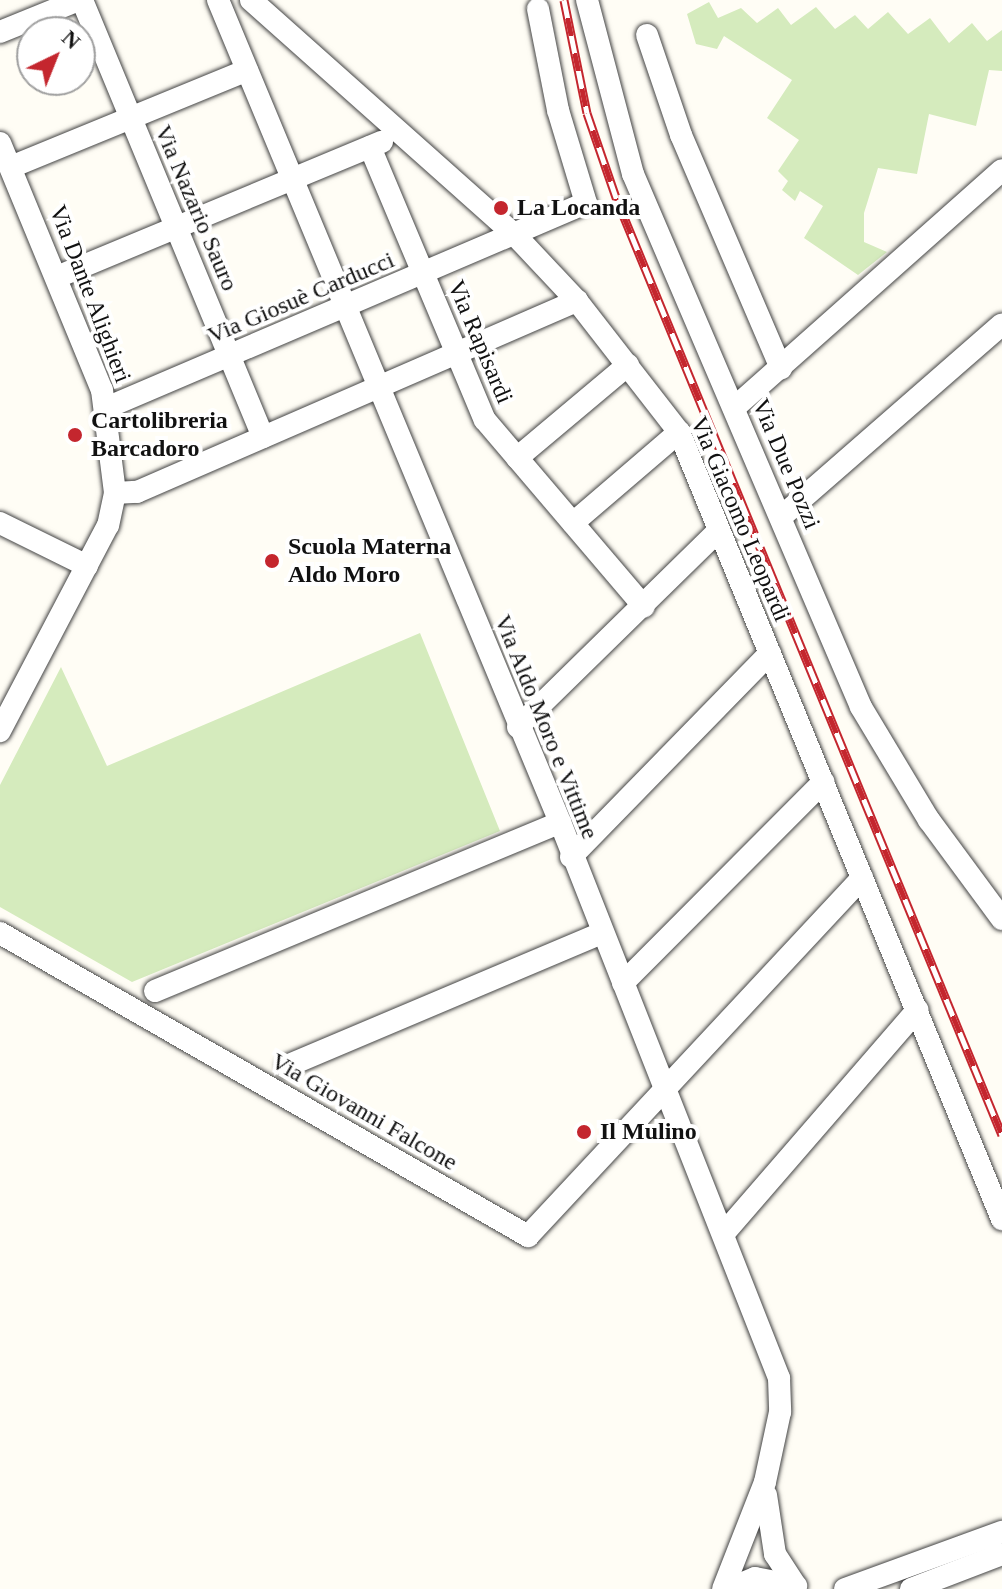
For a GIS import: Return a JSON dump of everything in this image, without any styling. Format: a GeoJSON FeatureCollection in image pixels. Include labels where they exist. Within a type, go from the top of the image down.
{"type":"FeatureCollection","features":[{"type":"Feature","properties":{"kind":"street"},"geometry":{"type":"LineString","coordinates":[[0,32],[80,0]]}},
{"type":"Feature","properties":{"kind":"street","name":"Via Nazario Sauro"},"geometry":{"type":"LineString","coordinates":[[80,0],[263,437]]}},
{"type":"Feature","properties":{"kind":"street","name":"Via Aldo Moro e Vittime"},"geometry":{"type":"LineString","coordinates":[[218,0],[560,822],[571,857],[725,1232],[779,1378],[780,1412],[765,1482],[726,1589]]}},
{"type":"Feature","properties":{"kind":"street","name":"Via Due Pozzi"},"geometry":{"type":"LineString","coordinates":[[587,0],[630,164],[876,736],[1002,919]]}},
{"type":"Feature","properties":{"kind":"street","name":"Via Giacomo Leopardi"},"geometry":{"type":"LineString","coordinates":[[260,2],[515,235],[577,301],[679,432],[1002,1219]]}},
{"type":"Feature","properties":{"kind":"street","name":"Via Giosuè Carducci"},"geometry":{"type":"LineString","coordinates":[[106,408],[345,309],[586,203],[558,110],[538,9]]}},
{"type":"Feature","properties":{"kind":"street"},"geometry":{"type":"LineString","coordinates":[[647,35],[681,135],[781,368]]}},
{"type":"Feature","properties":{"kind":"street"},"geometry":{"type":"LineString","coordinates":[[11,167],[247,70]]}},
{"type":"Feature","properties":{"kind":"street"},"geometry":{"type":"LineString","coordinates":[[57,277],[401,133]]}},
{"type":"Feature","properties":{"kind":"street","name":"Via Dante Alighieri"},"geometry":{"type":"LineString","coordinates":[[0,143],[57,277],[106,408],[115,493],[108,525],[0,731]]}},
{"type":"Feature","properties":{"kind":"street","name":"Via Rapisardi"},"geometry":{"type":"LineString","coordinates":[[370,147],[485,420],[644,607]]}},
{"type":"Feature","properties":{"kind":"street"},"geometry":{"type":"LineString","coordinates":[[734,408],[1002,170]]}},
{"type":"Feature","properties":{"kind":"street"},"geometry":{"type":"LineString","coordinates":[[115,493],[137,492],[577,301]]}},
{"type":"Feature","properties":{"kind":"street"},"geometry":{"type":"LineString","coordinates":[[781,517],[1002,324]]}},
{"type":"Feature","properties":{"kind":"street"},"geometry":{"type":"LineString","coordinates":[[517,458],[628,365]]}},
{"type":"Feature","properties":{"kind":"street"},"geometry":{"type":"LineString","coordinates":[[573,523],[679,432]]}},
{"type":"Feature","properties":{"kind":"street"},"geometry":{"type":"LineString","coordinates":[[0,523],[87,566]]}},
{"type":"Feature","properties":{"kind":"street"},"geometry":{"type":"LineString","coordinates":[[518,727],[644,607],[719,530]]}},
{"type":"Feature","properties":{"kind":"street"},"geometry":{"type":"LineString","coordinates":[[571,857],[770,653]]}},
{"type":"Feature","properties":{"kind":"street"},"geometry":{"type":"LineString","coordinates":[[623,983],[823,782]]}},
{"type":"Feature","properties":{"kind":"street"},"geometry":{"type":"LineString","coordinates":[[155,991],[560,822]]}},
{"type":"Feature","properties":{"kind":"street"},"geometry":{"type":"LineString","coordinates":[[666,1090],[862,878]]}},
{"type":"Feature","properties":{"kind":"street","name":"Via Giovanni Falcone"},"geometry":{"type":"LineString","coordinates":[[0,933],[528,1236],[666,1090]]}},
{"type":"Feature","properties":{"kind":"street"},"geometry":{"type":"LineString","coordinates":[[287,1066],[602,933]]}},
{"type":"Feature","properties":{"kind":"street"},"geometry":{"type":"LineString","coordinates":[[725,1232],[917,1010]]}},
{"type":"Feature","properties":{"kind":"street","name":"Via Aldo Moro e Vittime"},"geometry":{"type":"LineString","coordinates":[[765,1482],[775,1554],[798,1587]]}},
{"type":"Feature","properties":{"kind":"street"},"geometry":{"type":"LineString","coordinates":[[845,1589],[1002,1532]]}},
{"type":"Feature","properties":{"kind":"street"},"geometry":{"type":"LineString","coordinates":[[911,1589],[1002,1554]]}},
{"type":"Feature","properties":{"kind":"street"},"geometry":{"type":"LineString","coordinates":[[726,1589],[755,1578],[798,1587]]}},
{"type":"Feature","properties":{"kind":"green space"},"geometry":{"type":"Polygon","coordinates":[[[709,2],[718,18],[741,8],[757,23],[778,8],[791,25],[816,7],[835,29],[855,15],[868,29],[888,12],[908,34],[930,18],[949,43],[972,23],[987,41],[1002,30],[1002,71],[989,70],[976,126],[929,114],[917,174],[878,168],[864,213],[864,242],[887,252],[858,275],[804,238],[823,206],[800,191],[795,201],[782,190],[788,181],[778,171],[799,140],[767,118],[792,80],[724,36],[717,49],[696,44],[687,14],[709,2]]]}},
{"type":"Feature","properties":{"kind":"green space"},"geometry":{"type":"Polygon","coordinates":[[[420,633],[500,831],[132,982],[0,907],[0,785],[61,667],[107,766],[420,633]]]}},
{"type":"Feature","properties":{"kind":"railway"},"geometry":{"type":"LineString","coordinates":[[564,0],[587,113],[617,200],[1002,1135]]}},
{"type":"Feature","properties":{"kind":"place","name":"La Locanda"},"geometry":{"type":"Point","coordinates":[501,208]}},
{"type":"Feature","properties":{"kind":"place","name":"Cartolibreria Barcadoro"},"geometry":{"type":"Point","coordinates":[75,435]}},
{"type":"Feature","properties":{"kind":"place","name":"Scuola Materna Aldo Moro"},"geometry":{"type":"Point","coordinates":[272,561]}},
{"type":"Feature","properties":{"kind":"place","name":"Il Mulino"},"geometry":{"type":"Point","coordinates":[584,1132]}}]}
